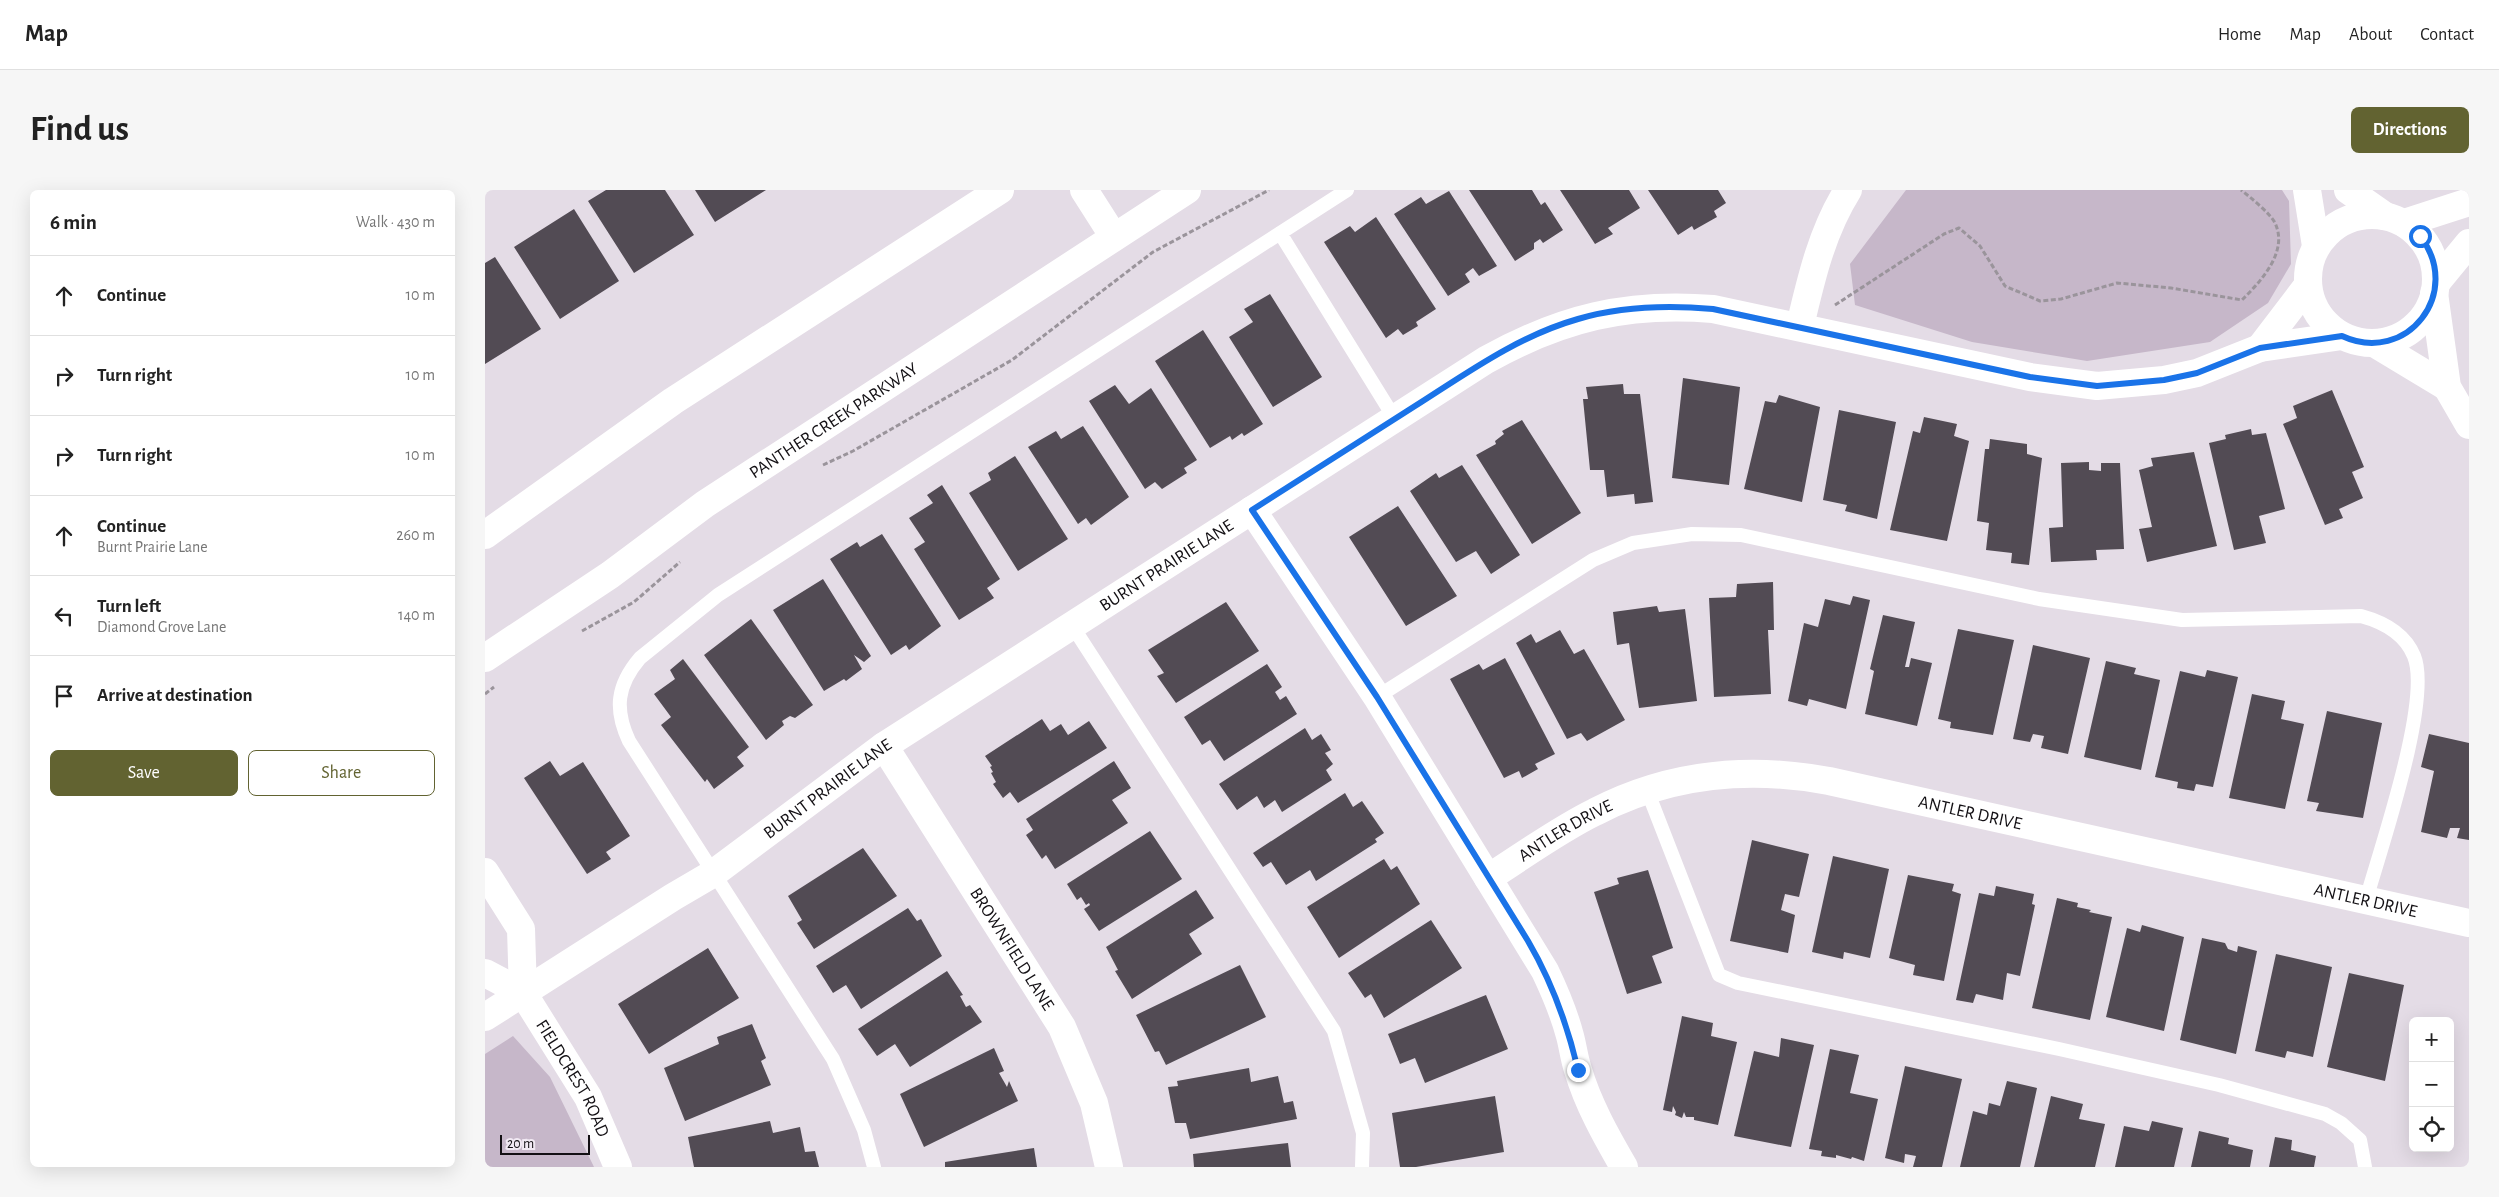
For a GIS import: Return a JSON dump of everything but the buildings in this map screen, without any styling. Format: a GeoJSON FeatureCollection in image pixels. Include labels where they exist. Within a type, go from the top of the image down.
{"type":"FeatureCollection","features":[{"type":"Feature","properties":{"kind":"street"},"geometry":{"type":"LineString","coordinates":[[485,535],[673,401],[1000,190]]}},
{"type":"Feature","properties":{"kind":"street"},"geometry":{"type":"LineString","coordinates":[[1084,190],[1114,237]]}},
{"type":"Feature","properties":{"kind":"street","name":"PANTHER CREEK PARKWAY"},"geometry":{"type":"LineString","coordinates":[[485,658],[610,574],[705,504],[1187,190]]}},
{"type":"Feature","properties":{"kind":"street"},"geometry":{"type":"LineString","coordinates":[[1800,326],[1817,259],[1828,228],[1848,190]]}},
{"type":"Feature","properties":{"kind":"street"},"geometry":{"type":"LineString","coordinates":[[2307,190],[2316,246]]}},
{"type":"Feature","properties":{"kind":"street"},"geometry":{"type":"LineString","coordinates":[[2348,190],[2420,236],[2431,253],[2447,388],[2469,425]]}},
{"type":"Feature","properties":{"kind":"street"},"geometry":{"type":"LineString","coordinates":[[2469,202],[2395,220],[2365,215],[2346,220],[2329,231],[2316,246],[2309,265],[2308,285],[2318,313],[2325,322],[2342,336],[2352,340],[2374,343],[2396,338],[2414,327],[2427,312],[2435,288],[2469,243]]}},
{"type":"Feature","properties":{"kind":"street"},"geometry":{"type":"LineString","coordinates":[[2260,348],[2308,285]]}},
{"type":"Feature","properties":{"kind":"street","name":"BURNT PRAIRIE LANE"},"geometry":{"type":"LineString","coordinates":[[485,1017],[673,897],[714,873],[884,746],[1073,627],[1395,419],[1516,344],[1546,330],[1579,319],[1637,308],[1679,306],[1713,309],[1800,326],[2030,377],[2097,386],[2131,384],[2197,373],[2260,348],[2342,336]]}},
{"type":"Feature","properties":{"kind":"street"},"geometry":{"type":"LineString","coordinates":[[2374,343],[2447,388]]}},
{"type":"Feature","properties":{"kind":"street"},"geometry":{"type":"LineString","coordinates":[[1252,510],[1377,697],[1545,971],[1559,1003],[1570,1036],[1578,1070],[1590,1100],[1604,1132],[1624,1167]]}},
{"type":"Feature","properties":{"kind":"street","name":"BROWNFIELD LANE"},"geometry":{"type":"LineString","coordinates":[[884,746],[1062,1027],[1094,1103],[1109,1167]]}},
{"type":"Feature","properties":{"kind":"street","name":"ANTLER DRIVE"},"geometry":{"type":"LineString","coordinates":[[1488,878],[1594,812],[1647,790],[1707,776],[1745,773],[1799,775],[2469,923]]}},
{"type":"Feature","properties":{"kind":"street","name":"FIELDCREST ROAD"},"geometry":{"type":"LineString","coordinates":[[485,872],[521,928],[523,993],[587,1097],[618,1167]]}},
{"type":"Feature","properties":{"kind":"street"},"geometry":{"type":"LineString","coordinates":[[485,973],[523,993]]}},
{"type":"Feature","properties":{"kind":"lane"},"geometry":{"type":"LineString","coordinates":[[874,1167],[864,1130],[833,1059],[629,741],[620,722],[619,700],[631,669],[640,658],[718,595],[1347,190]]}},
{"type":"Feature","properties":{"kind":"lane"},"geometry":{"type":"LineString","coordinates":[[1280,233],[1395,419]]}},
{"type":"Feature","properties":{"kind":"lane"},"geometry":{"type":"LineString","coordinates":[[1377,697],[1571,572],[1593,560],[1633,543],[1692,534],[1741,536],[2039,599],[2182,620],[2361,616],[2378,621],[2404,640],[2414,656],[2419,678],[2407,756],[2366,900]]}},
{"type":"Feature","properties":{"kind":"lane"},"geometry":{"type":"LineString","coordinates":[[1073,627],[1335,1031],[1363,1133],[1362,1167]]}},
{"type":"Feature","properties":{"kind":"lane"},"geometry":{"type":"LineString","coordinates":[[1647,790],[1719,975],[1739,982],[2059,1049],[2219,1085],[2325,1114],[2341,1123],[2360,1140],[2365,1167]]}},
{"type":"Feature","properties":{"kind":"path"},"geometry":{"type":"LineString","coordinates":[[817,467],[853,451],[1012,360],[1153,252],[1269,190]]}},
{"type":"Feature","properties":{"kind":"path"},"geometry":{"type":"LineString","coordinates":[[1800,326],[1944,234],[1959,228],[1980,246],[2005,286],[2040,301],[2061,299],[2117,282],[2171,288],[2242,300],[2265,277],[2276,253],[2277,240],[2275,222],[2241,190]]}},
{"type":"Feature","properties":{"kind":"path"},"geometry":{"type":"LineString","coordinates":[[575,636],[634,602],[684,558]]}},
{"type":"Feature","properties":{"kind":"path"},"geometry":{"type":"LineString","coordinates":[[485,694],[501,682]]}},
{"type":"Feature","properties":{"kind":"shaded area"},"geometry":{"type":"Polygon","coordinates":[[[1906,190],[2282,190],[2289,201],[2291,264],[2268,303],[2210,342],[2087,361],[1972,342],[1855,305],[1850,264],[1906,190]]]}},
{"type":"Feature","properties":{"kind":"shaded area"},"geometry":{"type":"Polygon","coordinates":[[[513,1036],[550,1077],[594,1167],[485,1167],[485,1054],[513,1036]]]}},
{"type":"Feature","properties":{"kind":"route"},"geometry":{"type":"LineString","coordinates":[[1578,1070],[1570,1036],[1559,1003],[1545,971],[1528,941],[1377,697],[1252,510],[1486,360],[1546,330],[1579,319],[1645,307],[1679,306],[1713,309],[1746,314],[2063,383],[2097,386],[2131,384],[2197,373],[2229,362],[2260,348],[2342,336],[2363,342],[2385,342],[2406,333],[2427,312],[2436,283],[2436,272],[2431,253],[2420,236]]}}]}
